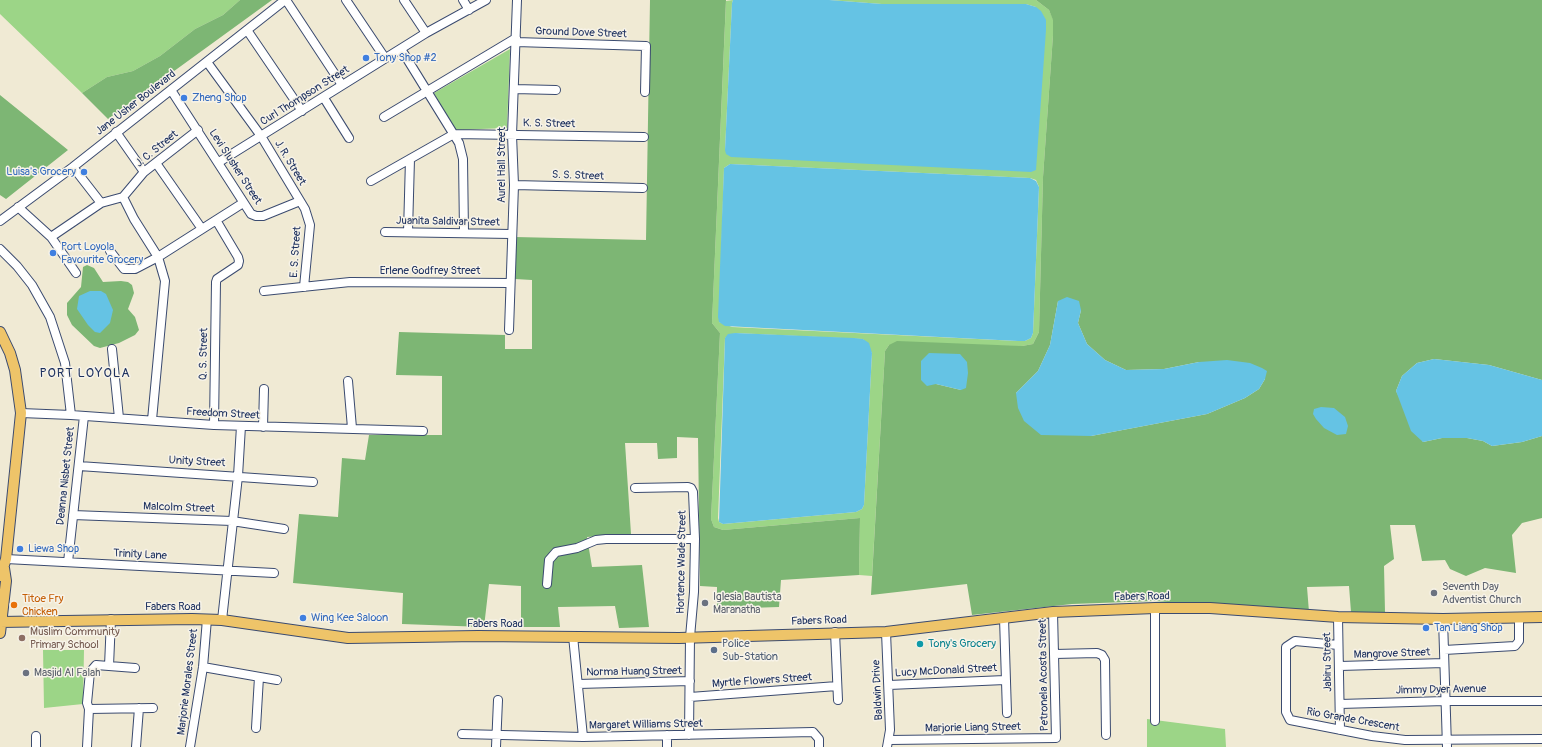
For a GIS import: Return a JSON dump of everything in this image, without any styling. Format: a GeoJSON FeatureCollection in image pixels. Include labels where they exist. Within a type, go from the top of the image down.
{"type":"FeatureCollection","features":[{"type":"Feature","properties":{"kind":"main road"},"geometry":{"type":"LineString","coordinates":[[0,332],[10,353],[21,414],[3,568],[6,581],[0,633]]}},
{"type":"Feature","properties":{"kind":"main road","name":"Fabers Road"},"geometry":{"type":"LineString","coordinates":[[1,622],[110,619],[207,619],[348,638],[573,636],[690,637],[835,632],[886,632],[914,630],[1053,612],[1155,608],[1210,608],[1338,617],[1443,619],[1542,617]]}},
{"type":"Feature","properties":{"kind":"street","name":"Jane Usher Boulevard"},"geometry":{"type":"LineString","coordinates":[[0,222],[73,167],[286,0]]}},
{"type":"Feature","properties":{"kind":"street"},"geometry":{"type":"LineString","coordinates":[[286,0],[342,85]]}},
{"type":"Feature","properties":{"kind":"street"},"geometry":{"type":"LineString","coordinates":[[346,0],[385,58]]}},
{"type":"Feature","properties":{"kind":"street"},"geometry":{"type":"LineString","coordinates":[[404,0],[426,33]]}},
{"type":"Feature","properties":{"kind":"street"},"geometry":{"type":"LineString","coordinates":[[463,0],[470,10]]}},
{"type":"Feature","properties":{"kind":"street","name":"Curl Thompson Street"},"geometry":{"type":"LineString","coordinates":[[219,162],[324,98],[342,85],[426,33],[486,0]]}},
{"type":"Feature","properties":{"kind":"street","name":"Aurel Hall Street"},"geometry":{"type":"LineString","coordinates":[[509,330],[511,234],[514,185],[512,135],[517,0]]}},
{"type":"Feature","properties":{"kind":"street"},"geometry":{"type":"LineString","coordinates":[[248,30],[302,111]]}},
{"type":"Feature","properties":{"kind":"street"},"geometry":{"type":"LineString","coordinates":[[384,117],[516,40]]}},
{"type":"Feature","properties":{"kind":"street","name":"Ground Dove Street"},"geometry":{"type":"LineString","coordinates":[[516,40],[646,46],[645,92]]}},
{"type":"Feature","properties":{"kind":"street"},"geometry":{"type":"LineString","coordinates":[[401,49],[459,143],[463,159],[464,232]]}},
{"type":"Feature","properties":{"kind":"street","name":"J. R. Street"},"geometry":{"type":"LineString","coordinates":[[207,62],[261,136],[300,201],[308,218]]}},
{"type":"Feature","properties":{"kind":"street"},"geometry":{"type":"LineString","coordinates":[[514,89],[556,90]]}},
{"type":"Feature","properties":{"kind":"street","name":"Levi Slusher Street"},"geometry":{"type":"LineString","coordinates":[[171,90],[219,162],[251,214],[263,216],[300,201]]}},
{"type":"Feature","properties":{"kind":"street"},"geometry":{"type":"LineString","coordinates":[[324,98],[349,138]]}},
{"type":"Feature","properties":{"kind":"street","name":"J. C. Street"},"geometry":{"type":"LineString","coordinates":[[123,197],[144,172],[198,130]]}},
{"type":"Feature","properties":{"kind":"street"},"geometry":{"type":"LineString","coordinates":[[116,132],[144,172]]}},
{"type":"Feature","properties":{"kind":"street"},"geometry":{"type":"LineString","coordinates":[[371,181],[454,134]]}},
{"type":"Feature","properties":{"kind":"street","name":"K. S. Street"},"geometry":{"type":"LineString","coordinates":[[454,134],[644,137]]}},
{"type":"Feature","properties":{"kind":"street"},"geometry":{"type":"LineString","coordinates":[[408,232],[410,159]]}},
{"type":"Feature","properties":{"kind":"street"},"geometry":{"type":"LineString","coordinates":[[156,163],[202,229]]}},
{"type":"Feature","properties":{"kind":"street"},"geometry":{"type":"LineString","coordinates":[[73,167],[101,203]]}},
{"type":"Feature","properties":{"kind":"street","name":"S. S. Street"},"geometry":{"type":"LineString","coordinates":[[514,185],[643,188]]}},
{"type":"Feature","properties":{"kind":"street"},"geometry":{"type":"LineString","coordinates":[[51,237],[101,203],[123,197],[134,219],[158,257],[165,281],[152,420]]}},
{"type":"Feature","properties":{"kind":"street"},"geometry":{"type":"LineString","coordinates":[[110,251],[124,269],[130,270],[158,257],[243,203]]}},
{"type":"Feature","properties":{"kind":"street"},"geometry":{"type":"LineString","coordinates":[[18,207],[51,237],[76,273]]}},
{"type":"Feature","properties":{"kind":"street","name":"E. S. Street"},"geometry":{"type":"LineString","coordinates":[[304,287],[310,225],[308,218]]}},
{"type":"Feature","properties":{"kind":"street","name":"Q. S. Street"},"geometry":{"type":"LineString","coordinates":[[214,425],[216,282],[217,279],[238,265],[238,257],[216,220]]}},
{"type":"Feature","properties":{"kind":"street","name":"Juanita Saldivar Street"},"geometry":{"type":"LineString","coordinates":[[385,232],[464,232],[511,234]]}},
{"type":"Feature","properties":{"kind":"street"},"geometry":{"type":"LineString","coordinates":[[0,249],[17,266],[32,285],[53,324],[65,363],[71,415]]}},
{"type":"Feature","properties":{"kind":"street","name":"Erlene Godfrey Street"},"geometry":{"type":"LineString","coordinates":[[264,291],[350,282],[510,283]]}},
{"type":"Feature","properties":{"kind":"street"},"geometry":{"type":"LineString","coordinates":[[112,349],[119,418]]}},
{"type":"Feature","properties":{"kind":"street"},"geometry":{"type":"LineString","coordinates":[[348,381],[352,428]]}},
{"type":"Feature","properties":{"kind":"street"},"geometry":{"type":"LineString","coordinates":[[263,427],[264,389]]}},
{"type":"Feature","properties":{"kind":"street","name":"Freedom Street"},"geometry":{"type":"LineString","coordinates":[[21,414],[71,415],[214,425],[423,431]]}},
{"type":"Feature","properties":{"kind":"street","name":"Deanna Nisbet Street"},"geometry":{"type":"LineString","coordinates":[[68,562],[80,466],[84,416]]}},
{"type":"Feature","properties":{"kind":"street"},"geometry":{"type":"LineString","coordinates":[[222,620],[238,476],[241,426]]}},
{"type":"Feature","properties":{"kind":"street","name":"Unity Street"},"geometry":{"type":"LineString","coordinates":[[80,466],[313,482]]}},
{"type":"Feature","properties":{"kind":"street","name":"Hortence Wade Street"},"geometry":{"type":"LineString","coordinates":[[635,488],[691,488],[694,496],[694,592],[690,637],[689,735]]}},
{"type":"Feature","properties":{"kind":"street","name":"Malcolm Street"},"geometry":{"type":"LineString","coordinates":[[73,515],[232,521],[284,528]]}},
{"type":"Feature","properties":{"kind":"street"},"geometry":{"type":"LineString","coordinates":[[547,584],[549,560],[556,552],[577,548],[601,540],[664,537],[695,539]]}},
{"type":"Feature","properties":{"kind":"street","name":"Trinity Lane"},"geometry":{"type":"LineString","coordinates":[[3,568],[68,562],[274,573]]}},
{"type":"Feature","properties":{"kind":"street"},"geometry":{"type":"LineString","coordinates":[[1155,608],[1155,721]]}},
{"type":"Feature","properties":{"kind":"street","name":"Petronela Acosta Street"},"geometry":{"type":"LineString","coordinates":[[1053,612],[1056,738]]}},
{"type":"Feature","properties":{"kind":"street","name":"Jabiru Street"},"geometry":{"type":"LineString","coordinates":[[1338,617],[1340,730]]}},
{"type":"Feature","properties":{"kind":"street"},"geometry":{"type":"LineString","coordinates":[[1444,650],[1515,646],[1519,641],[1519,617]]}},
{"type":"Feature","properties":{"kind":"street"},"geometry":{"type":"LineString","coordinates":[[1004,618],[1007,713]]}},
{"type":"Feature","properties":{"kind":"street"},"geometry":{"type":"LineString","coordinates":[[109,666],[110,619]]}},
{"type":"Feature","properties":{"kind":"street","name":"Marjorie Morales Street"},"geometry":{"type":"LineString","coordinates":[[190,747],[203,667],[207,619]]}},
{"type":"Feature","properties":{"kind":"street"},"geometry":{"type":"LineString","coordinates":[[1443,619],[1446,743]]}},
{"type":"Feature","properties":{"kind":"street"},"geometry":{"type":"LineString","coordinates":[[835,632],[838,700]]}},
{"type":"Feature","properties":{"kind":"street","name":"Baldwin Drive"},"geometry":{"type":"LineString","coordinates":[[886,632],[889,685],[888,744]]}},
{"type":"Feature","properties":{"kind":"street"},"geometry":{"type":"LineString","coordinates":[[573,636],[583,737]]}},
{"type":"Feature","properties":{"kind":"street","name":"Rio Grande Crescent"},"geometry":{"type":"LineString","coordinates":[[1338,645],[1295,641],[1288,644],[1285,650],[1286,712],[1290,720],[1398,739],[1446,743],[1542,739]]}},
{"type":"Feature","properties":{"kind":"street"},"geometry":{"type":"LineString","coordinates":[[1055,654],[1097,653],[1102,655],[1105,660],[1106,735]]}},
{"type":"Feature","properties":{"kind":"street","name":"Mangrove Street"},"geometry":{"type":"LineString","coordinates":[[1340,666],[1444,663]]}},
{"type":"Feature","properties":{"kind":"street"},"geometry":{"type":"LineString","coordinates":[[87,747],[89,709],[87,703],[89,676],[93,667],[109,666],[135,668]]}},
{"type":"Feature","properties":{"kind":"street"},"geometry":{"type":"LineString","coordinates":[[203,667],[277,680]]}},
{"type":"Feature","properties":{"kind":"street"},"geometry":{"type":"LineString","coordinates":[[256,728],[259,677]]}},
{"type":"Feature","properties":{"kind":"street","name":"Lucy McDonald Street"},"geometry":{"type":"LineString","coordinates":[[889,685],[1005,680]]}},
{"type":"Feature","properties":{"kind":"street","name":"Norma Huang Street"},"geometry":{"type":"LineString","coordinates":[[578,684],[690,681]]}},
{"type":"Feature","properties":{"kind":"street","name":"Myrtle Flowers Street"},"geometry":{"type":"LineString","coordinates":[[690,697],[837,686]]}},
{"type":"Feature","properties":{"kind":"street"},"geometry":{"type":"LineString","coordinates":[[496,747],[498,700]]}},
{"type":"Feature","properties":{"kind":"street","name":"Jimmy Dyer Avenue"},"geometry":{"type":"LineString","coordinates":[[1340,704],[1445,700],[1542,701]]}},
{"type":"Feature","properties":{"kind":"street"},"geometry":{"type":"LineString","coordinates":[[136,747],[139,708]]}},
{"type":"Feature","properties":{"kind":"street"},"geometry":{"type":"LineString","coordinates":[[89,709],[153,708]]}},
{"type":"Feature","properties":{"kind":"street","name":"Margaret Williams Street"},"geometry":{"type":"LineString","coordinates":[[462,734],[583,737],[813,732],[819,739],[819,747]]}},
{"type":"Feature","properties":{"kind":"street"},"geometry":{"type":"LineString","coordinates":[[667,735],[667,747]]}},
{"type":"Feature","properties":{"kind":"street"},"geometry":{"type":"LineString","coordinates":[[36,736],[36,747]]}},
{"type":"Feature","properties":{"kind":"street","name":"Marjorie Liang Street"},"geometry":{"type":"LineString","coordinates":[[888,744],[1056,738]]}},
{"type":"Feature","properties":{"kind":"green space"},"geometry":{"type":"Polygon","coordinates":[[[0,0],[240,0],[223,15],[195,29],[160,56],[133,71],[107,77],[82,93],[0,14],[0,0]]]}},
{"type":"Feature","properties":{"kind":"green space"},"geometry":{"type":"Polygon","coordinates":[[[240,0],[272,0],[108,119],[82,93],[107,77],[133,71],[160,56],[195,29],[223,15],[240,0]]]}},
{"type":"Feature","properties":{"kind":"green space"},"geometry":{"type":"Polygon","coordinates":[[[650,0],[726,0],[712,323],[720,333],[711,519],[714,527],[723,530],[860,518],[859,575],[781,580],[779,607],[717,609],[717,587],[700,586],[698,438],[677,437],[677,458],[658,459],[657,443],[625,443],[631,534],[587,537],[592,567],[642,565],[649,627],[619,628],[615,606],[558,607],[560,627],[521,627],[521,586],[489,584],[484,627],[402,624],[403,593],[293,583],[299,514],[338,517],[342,458],[365,460],[369,435],[442,435],[442,376],[396,375],[399,332],[505,335],[505,349],[532,349],[532,280],[515,279],[515,237],[646,240],[650,0]]]}},
{"type":"Feature","properties":{"kind":"green space"},"geometry":{"type":"Polygon","coordinates":[[[733,0],[725,150],[1036,7],[1026,4],[882,4],[829,0],[1036,0],[1049,10],[1053,19],[1043,177],[1039,332],[1033,344],[1022,346],[889,345],[885,351],[872,576],[859,575],[860,518],[723,530],[714,527],[711,519],[720,333],[712,323],[726,1],[733,0]],[[730,164],[724,168],[719,322],[732,327],[1018,341],[1025,341],[1031,338],[1033,333],[1039,187],[1036,180],[1030,178],[730,164]],[[735,333],[725,338],[719,522],[723,524],[856,512],[862,509],[864,505],[872,353],[863,339],[735,333]]]}},
{"type":"Feature","properties":{"kind":"green space"},"geometry":{"type":"Polygon","coordinates":[[[1036,0],[1542,0],[1542,380],[1489,365],[1434,359],[1417,363],[1402,376],[1396,391],[1423,442],[1442,438],[1467,438],[1483,441],[1492,446],[1522,442],[1542,436],[1542,518],[1522,523],[1512,535],[1516,573],[1485,568],[1466,576],[1450,569],[1445,560],[1422,561],[1415,525],[1390,525],[1394,559],[1384,566],[1385,612],[1351,612],[1349,586],[1307,587],[1309,612],[1154,601],[1072,604],[972,615],[967,584],[871,595],[885,351],[889,345],[897,341],[1022,346],[1033,344],[1039,332],[1043,177],[1053,35],[1053,20],[1049,10],[1036,0]],[[1058,301],[1050,345],[1038,371],[1016,393],[1091,436],[1207,414],[1245,398],[1259,389],[1265,379],[1199,362],[1164,369],[1126,370],[1105,360],[1087,344],[1078,323],[1081,310],[1058,301]],[[947,354],[936,384],[961,390],[960,354],[947,354]]]}},
{"type":"Feature","properties":{"kind":"green space"},"geometry":{"type":"Polygon","coordinates":[[[510,49],[507,128],[455,130],[434,93],[510,49]]]}},
{"type":"Feature","properties":{"kind":"green space"},"geometry":{"type":"Polygon","coordinates":[[[0,95],[68,150],[6,199],[0,195],[0,95]]]}},
{"type":"Feature","properties":{"kind":"green space"},"geometry":{"type":"Polygon","coordinates":[[[87,265],[94,268],[103,282],[121,281],[128,282],[132,285],[134,293],[128,309],[135,317],[139,330],[135,335],[119,343],[100,348],[94,346],[72,325],[67,315],[67,303],[81,287],[83,267],[87,265]]]}},
{"type":"Feature","properties":{"kind":"green space"},"geometry":{"type":"Polygon","coordinates":[[[43,650],[84,650],[83,704],[44,708],[43,650]]]}},
{"type":"Feature","properties":{"kind":"green space"},"geometry":{"type":"Polygon","coordinates":[[[1147,719],[1225,729],[1226,747],[1147,747],[1147,719]]]}},
{"type":"Feature","properties":{"kind":"water"},"geometry":{"type":"Polygon","coordinates":[[[733,0],[829,0],[882,4],[1026,4],[1036,7],[1041,11],[1046,20],[1046,30],[1036,170],[1031,172],[731,157],[726,154],[725,150],[733,0]]]}},
{"type":"Feature","properties":{"kind":"water"},"geometry":{"type":"Polygon","coordinates":[[[730,164],[1030,178],[1036,181],[1039,187],[1033,333],[1031,338],[1025,341],[1018,341],[725,326],[719,322],[718,317],[724,168],[730,164]]]}},
{"type":"Feature","properties":{"kind":"water"},"geometry":{"type":"Polygon","coordinates":[[[90,291],[101,291],[106,294],[113,310],[110,323],[100,333],[95,332],[88,325],[77,309],[79,296],[90,291]]]}},
{"type":"Feature","properties":{"kind":"water"},"geometry":{"type":"Polygon","coordinates":[[[1067,297],[1079,301],[1081,310],[1078,323],[1087,344],[1105,360],[1126,370],[1164,369],[1199,362],[1227,360],[1250,363],[1262,368],[1267,371],[1265,379],[1259,389],[1245,398],[1207,414],[1091,436],[1041,435],[1024,421],[1018,408],[1016,393],[1038,371],[1050,345],[1058,301],[1067,297]]]}},
{"type":"Feature","properties":{"kind":"water"},"geometry":{"type":"Polygon","coordinates":[[[735,333],[854,338],[863,339],[869,343],[872,353],[864,505],[862,509],[856,512],[723,524],[719,522],[725,338],[728,334],[735,333]]]}},
{"type":"Feature","properties":{"kind":"water"},"geometry":{"type":"Polygon","coordinates":[[[929,353],[960,354],[967,362],[968,373],[966,388],[961,390],[936,384],[927,386],[921,380],[921,361],[929,353]]]}},
{"type":"Feature","properties":{"kind":"water"},"geometry":{"type":"Polygon","coordinates":[[[1434,359],[1489,365],[1542,380],[1542,436],[1522,442],[1492,446],[1483,441],[1467,438],[1442,438],[1423,442],[1411,431],[1396,391],[1402,376],[1417,363],[1434,359]]]}},
{"type":"Feature","properties":{"kind":"water"},"geometry":{"type":"Polygon","coordinates":[[[1321,407],[1334,408],[1345,417],[1348,426],[1346,434],[1337,435],[1324,428],[1313,414],[1314,409],[1321,407]]]}},
{"type":"Feature","properties":{"kind":"place","name":"Tony Shop #2"},"geometry":{"type":"Point","coordinates":[366,58]}},
{"type":"Feature","properties":{"kind":"place","name":"Zheng Shop"},"geometry":{"type":"Point","coordinates":[184,98]}},
{"type":"Feature","properties":{"kind":"place","name":"Luisa's Grocery"},"geometry":{"type":"Point","coordinates":[84,172]}},
{"type":"Feature","properties":{"kind":"place","name":"Port Loyola Favourite Grocery"},"geometry":{"type":"Point","coordinates":[53,253]}},
{"type":"Feature","properties":{"kind":"place","name":"Liewa Shop"},"geometry":{"type":"Point","coordinates":[20,549]}},
{"type":"Feature","properties":{"kind":"place","name":"Seventh Day Adventist Church"},"geometry":{"type":"Point","coordinates":[1434,593]}},
{"type":"Feature","properties":{"kind":"place","name":"Iglesia Bautista Maranatha"},"geometry":{"type":"Point","coordinates":[705,603]}},
{"type":"Feature","properties":{"kind":"place","name":"Titoe Fry Chicken"},"geometry":{"type":"Point","coordinates":[14,605]}},
{"type":"Feature","properties":{"kind":"place","name":"Wing Kee Saloon"},"geometry":{"type":"Point","coordinates":[303,618]}},
{"type":"Feature","properties":{"kind":"place","name":"Tan Liang Shop"},"geometry":{"type":"Point","coordinates":[1426,628]}},
{"type":"Feature","properties":{"kind":"place","name":"Muslim Community Primary School"},"geometry":{"type":"Point","coordinates":[22,638]}},
{"type":"Feature","properties":{"kind":"place","name":"Tony's Grocery"},"geometry":{"type":"Point","coordinates":[920,644]}},
{"type":"Feature","properties":{"kind":"place","name":"Police Sub-Station"},"geometry":{"type":"Point","coordinates":[714,650]}},
{"type":"Feature","properties":{"kind":"place","name":"Masjid Al Falah"},"geometry":{"type":"Point","coordinates":[26,673]}},
{"type":"Feature","properties":{"kind":"district","name":"PORT LOYOLA"},"geometry":{"type":"Point","coordinates":[85,374]}}]}
